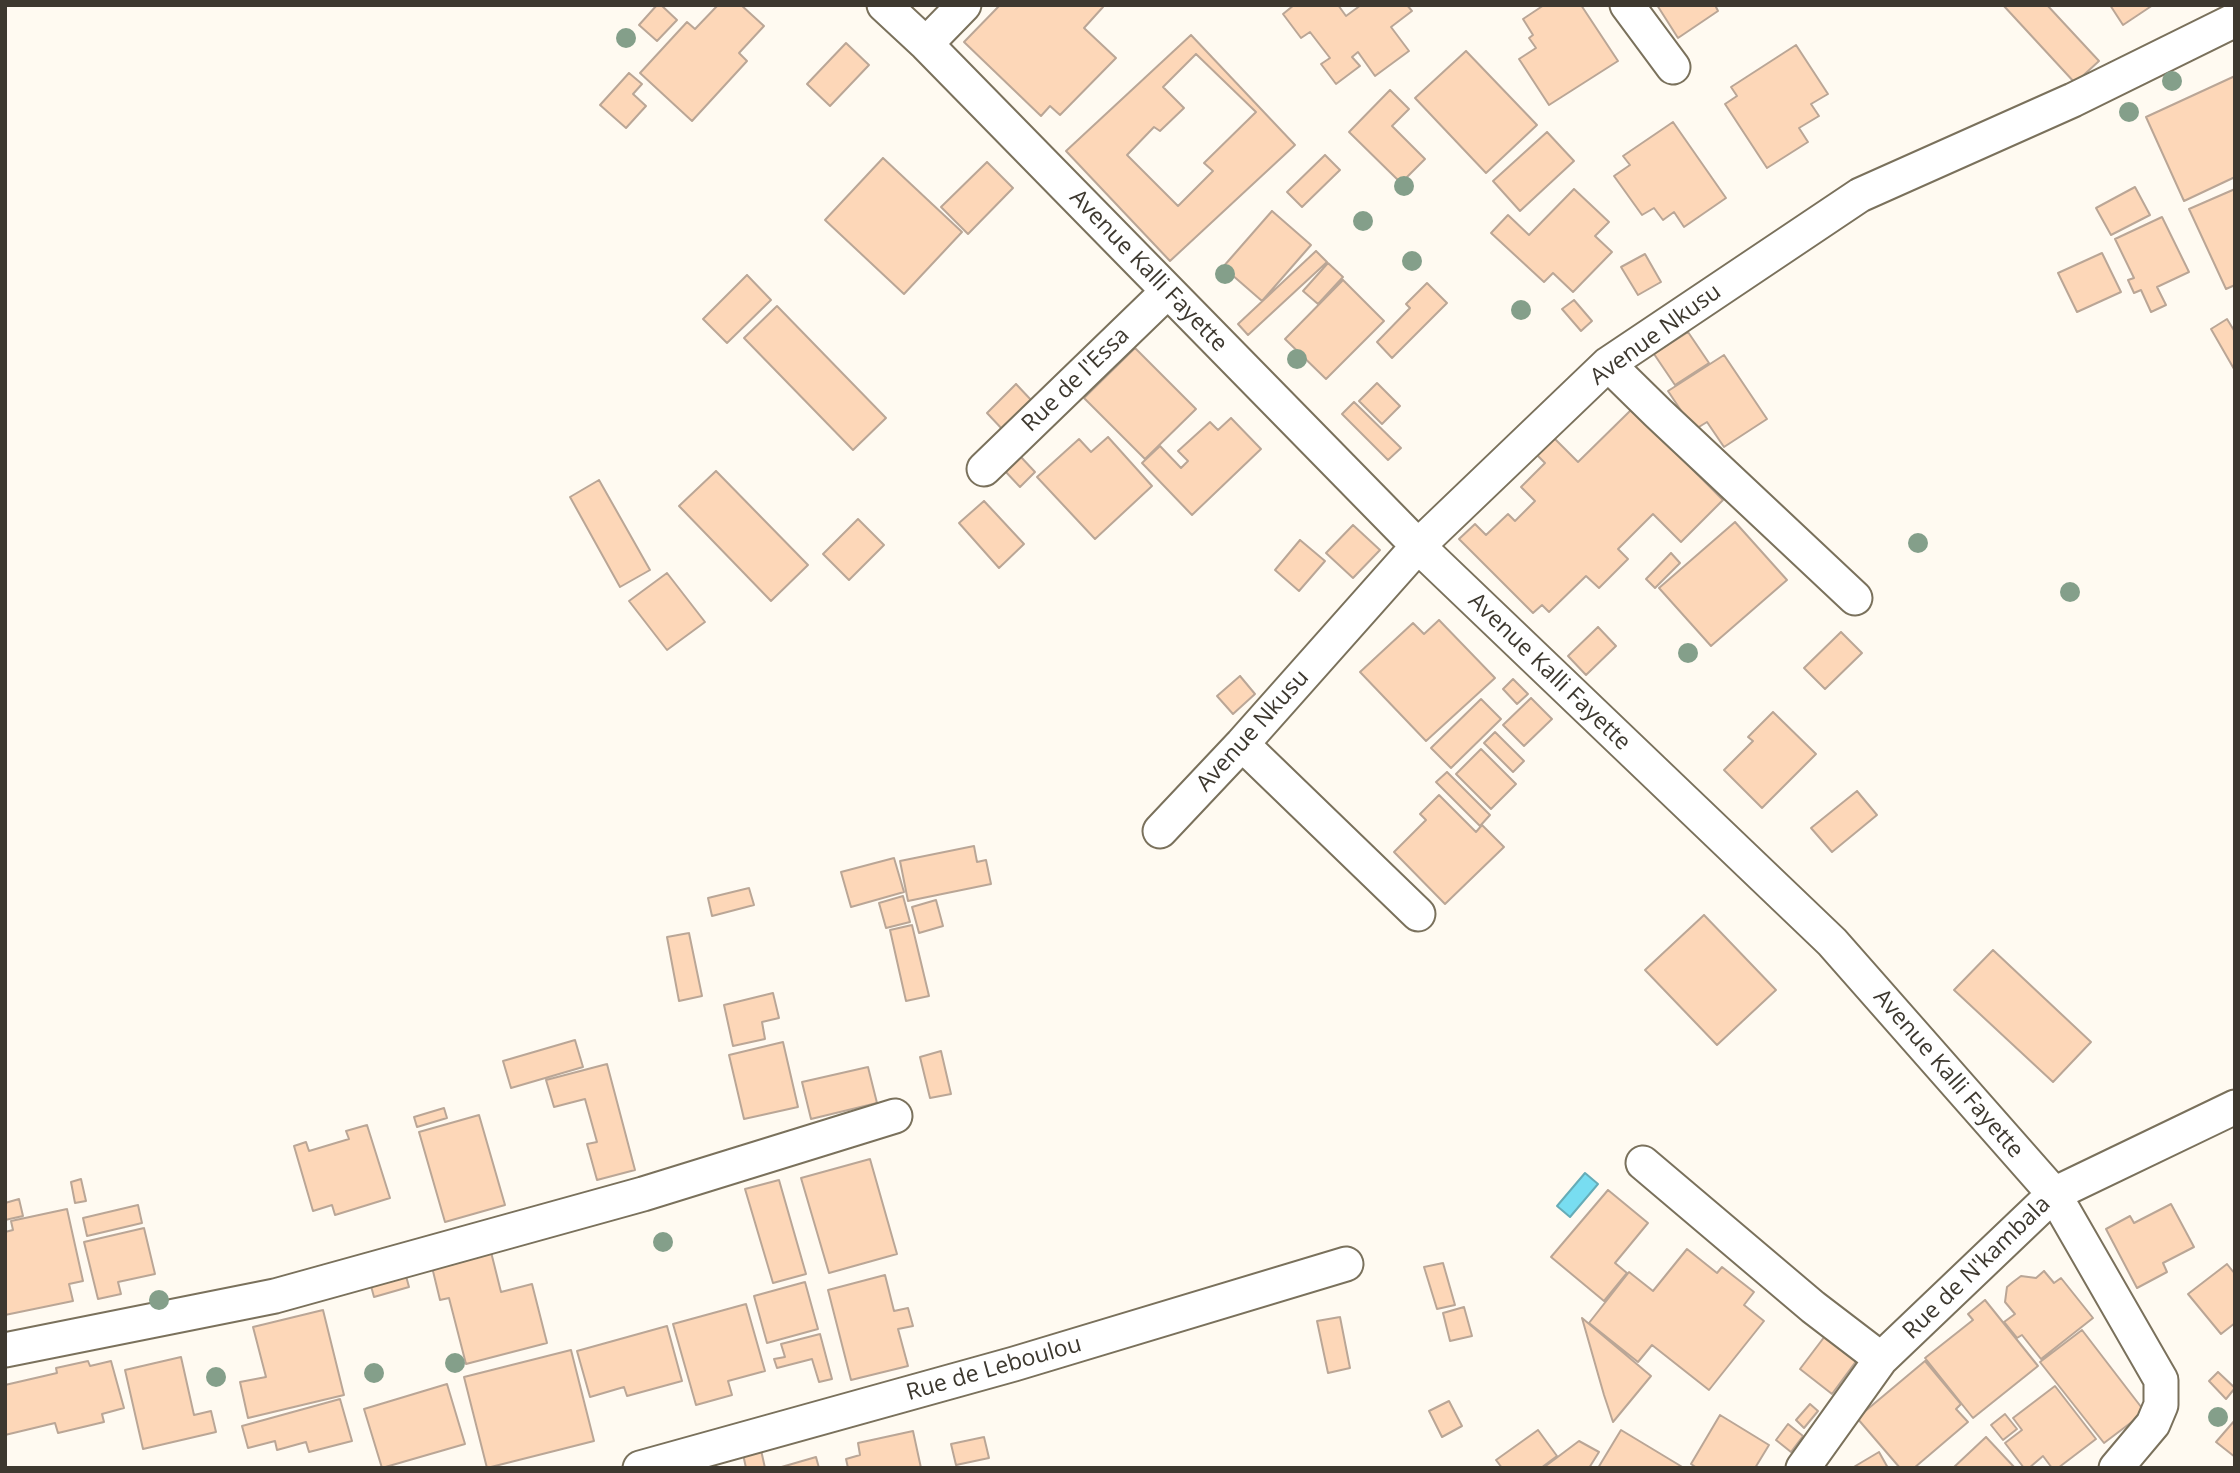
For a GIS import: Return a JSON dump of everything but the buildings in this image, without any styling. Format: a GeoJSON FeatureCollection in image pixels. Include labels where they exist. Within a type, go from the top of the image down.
{"type":"FeatureCollection","features":[{"type":"Feature","properties":{"kind":"street","name":"Avenue Kalli Fayette"},"geometry":{"type":"LineString","coordinates":[[884,5],[926,44],[1418,546],[1832,942],[2054,1194],[2161,1380],[2161,1405],[2153,1424],[2116,1468]]}},
{"type":"Feature","properties":{"kind":"street"},"geometry":{"type":"LineString","coordinates":[[926,44],[964,5]]}},
{"type":"Feature","properties":{"kind":"street"},"geometry":{"type":"LineString","coordinates":[[1627,5],[1673,68]]}},
{"type":"Feature","properties":{"kind":"street","name":"Avenue Nkusu"},"geometry":{"type":"LineString","coordinates":[[1160,831],[1242,744],[1418,546],[1608,364],[1860,195],[2073,100],[2235,20]]}},
{"type":"Feature","properties":{"kind":"street","name":"Rue de l'Essa"},"geometry":{"type":"LineString","coordinates":[[984,468],[1168,291]]}},
{"type":"Feature","properties":{"kind":"street"},"geometry":{"type":"LineString","coordinates":[[1608,364],[1855,598]]}},
{"type":"Feature","properties":{"kind":"street"},"geometry":{"type":"LineString","coordinates":[[1242,744],[1418,914]]}},
{"type":"Feature","properties":{"kind":"street","name":"Rue de N'kambala"},"geometry":{"type":"LineString","coordinates":[[1803,1468],[1881,1360],[2054,1194],[2235,1107]]}},
{"type":"Feature","properties":{"kind":"street"},"geometry":{"type":"LineString","coordinates":[[5,1350],[275,1296],[643,1194],[895,1116]]}},
{"type":"Feature","properties":{"kind":"street"},"geometry":{"type":"LineString","coordinates":[[1643,1163],[1813,1307],[1881,1360]]}},
{"type":"Feature","properties":{"kind":"street","name":"Rue de Leboulou"},"geometry":{"type":"LineString","coordinates":[[653,1466],[1014,1364],[1346,1264]]}},
{"type":"Feature","properties":{"kind":"water"},"geometry":{"type":"Polygon","coordinates":[[[1585,1173],[1598,1184],[1570,1217],[1557,1206],[1585,1173]]]}}]}
